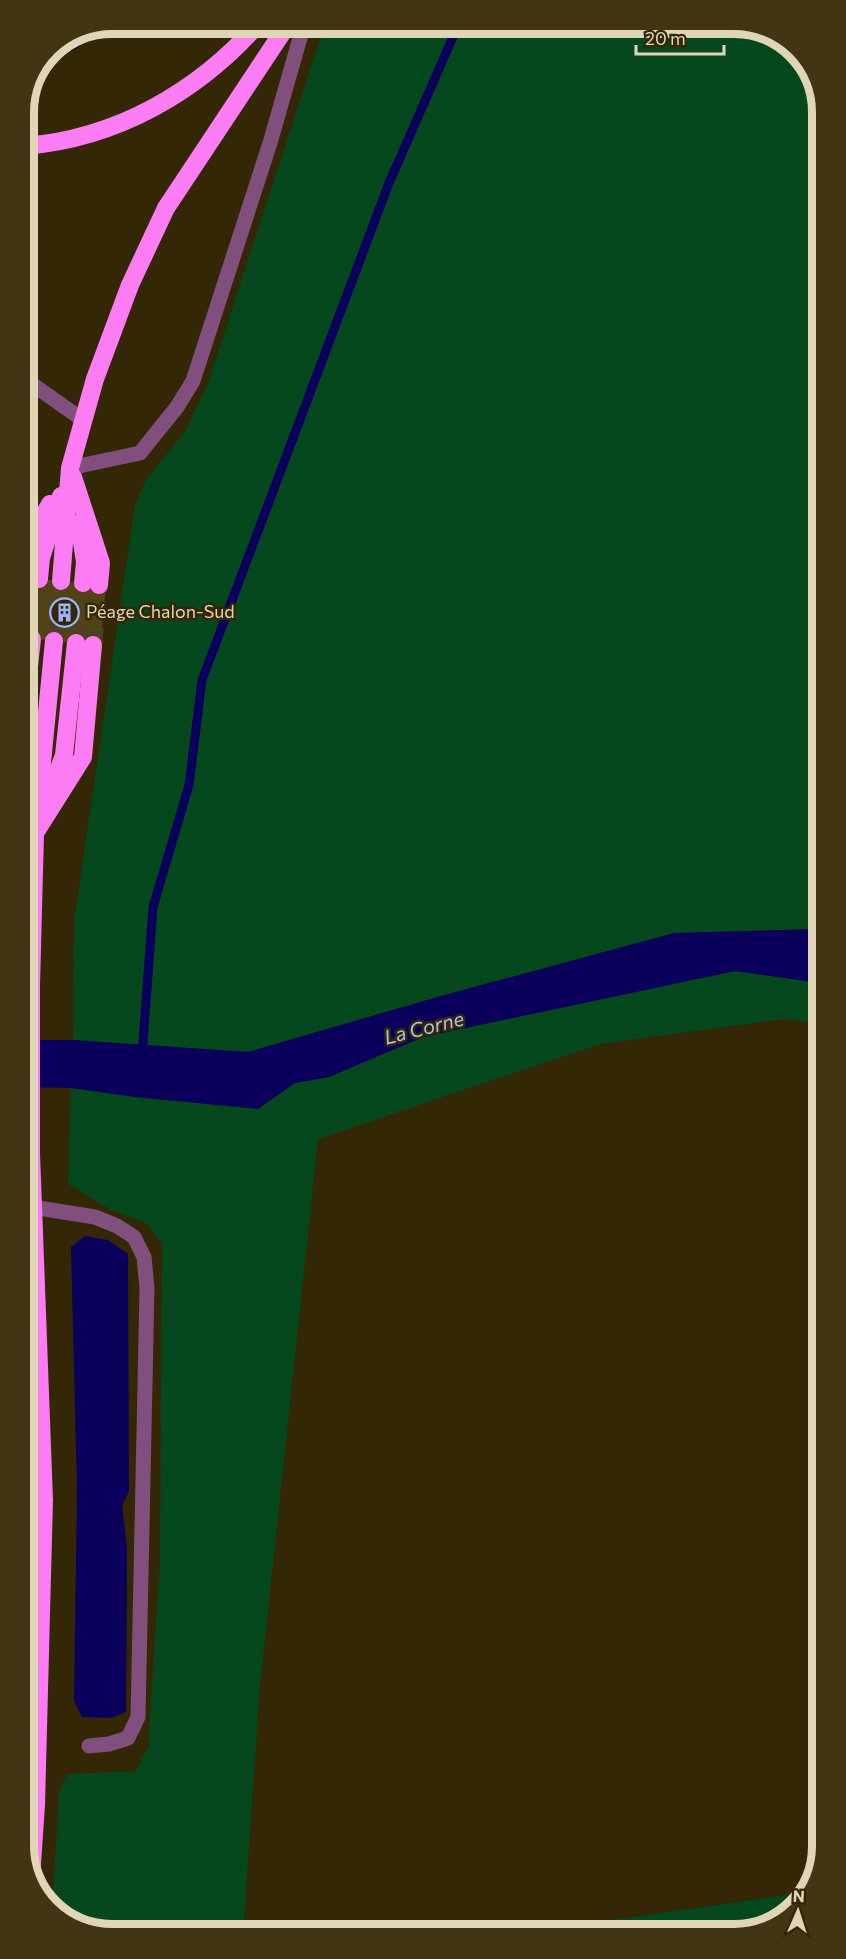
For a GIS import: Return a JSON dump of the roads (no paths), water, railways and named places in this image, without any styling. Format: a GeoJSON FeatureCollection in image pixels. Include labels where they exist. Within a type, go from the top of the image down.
{"type":"FeatureCollection","features":[{"type":"Feature","properties":{"kind":"highway"},"geometry":{"type":"LineString","coordinates":[[35,144],[101,131],[156,107],[210,72],[249,35]]}},
{"type":"Feature","properties":{"kind":"highway"},"geometry":{"type":"LineString","coordinates":[[39,579],[41,558],[95,379],[130,285],[166,208],[281,35]]}},
{"type":"Feature","properties":{"kind":"highway"},"geometry":{"type":"LineString","coordinates":[[35,530],[70,468]]}},
{"type":"Feature","properties":{"kind":"highway"},"geometry":{"type":"LineString","coordinates":[[61,581],[70,468]]}},
{"type":"Feature","properties":{"kind":"highway"},"geometry":{"type":"LineString","coordinates":[[70,468],[101,563],[91,584]]}},
{"type":"Feature","properties":{"kind":"highway"},"geometry":{"type":"LineString","coordinates":[[35,834],[54,641]]}},
{"type":"Feature","properties":{"kind":"highway"},"geometry":{"type":"LineString","coordinates":[[35,834],[83,758],[85,644]]}},
{"type":"Feature","properties":{"kind":"highway"},"geometry":{"type":"LineString","coordinates":[[35,1280],[44,1500],[35,1820]]}},
{"type":"Feature","properties":{"kind":"lane"},"geometry":{"type":"LineString","coordinates":[[70,468],[140,453],[177,407],[193,381],[270,142],[301,35]]}},
{"type":"Feature","properties":{"kind":"lane"},"geometry":{"type":"LineString","coordinates":[[35,386],[83,420]]}},
{"type":"Feature","properties":{"kind":"lane"},"geometry":{"type":"LineString","coordinates":[[35,1207],[95,1217],[117,1226],[134,1238],[144,1257],[147,1288],[138,1717],[128,1738],[109,1744],[89,1746]]}},
{"type":"Feature","properties":{"kind":"water"},"geometry":{"type":"Polygon","coordinates":[[[84,40],[78,48],[61,54],[84,40]]]}},
{"type":"Feature","properties":{"kind":"water","name":"La Corne"},"geometry":{"type":"Polygon","coordinates":[[[812,929],[812,982],[735,971],[423,1037],[329,1077],[295,1083],[258,1109],[135,1097],[71,1088],[35,1087],[35,1040],[73,1040],[248,1052],[441,996],[674,933],[812,929]]]}},
{"type":"Feature","properties":{"kind":"water"},"geometry":{"type":"Polygon","coordinates":[[[85,1236],[108,1240],[128,1254],[129,1491],[122,1505],[127,1548],[126,1712],[111,1718],[82,1717],[74,1701],[77,1489],[71,1247],[85,1236]]]}},
{"type":"Feature","properties":{"kind":"waterway"},"geometry":{"type":"LineString","coordinates":[[142,1056],[153,907],[189,785],[202,680],[389,183],[453,37]]}},
{"type":"Feature","properties":{"kind":"tunnel"},"geometry":{"type":"LineString","coordinates":[[35,613],[39,579]]}},
{"type":"Feature","properties":{"kind":"tunnel"},"geometry":{"type":"LineString","coordinates":[[54,641],[61,581]]}},
{"type":"Feature","properties":{"kind":"tunnel"},"geometry":{"type":"LineString","coordinates":[[76,643],[83,583]]}},
{"type":"Feature","properties":{"kind":"tunnel"},"geometry":{"type":"LineString","coordinates":[[93,645],[99,585]]}},
{"type":"Feature","properties":{"kind":"place","name":"Péage Chalon-Sud"},"geometry":{"type":"Point","coordinates":[65,612]}}]}
